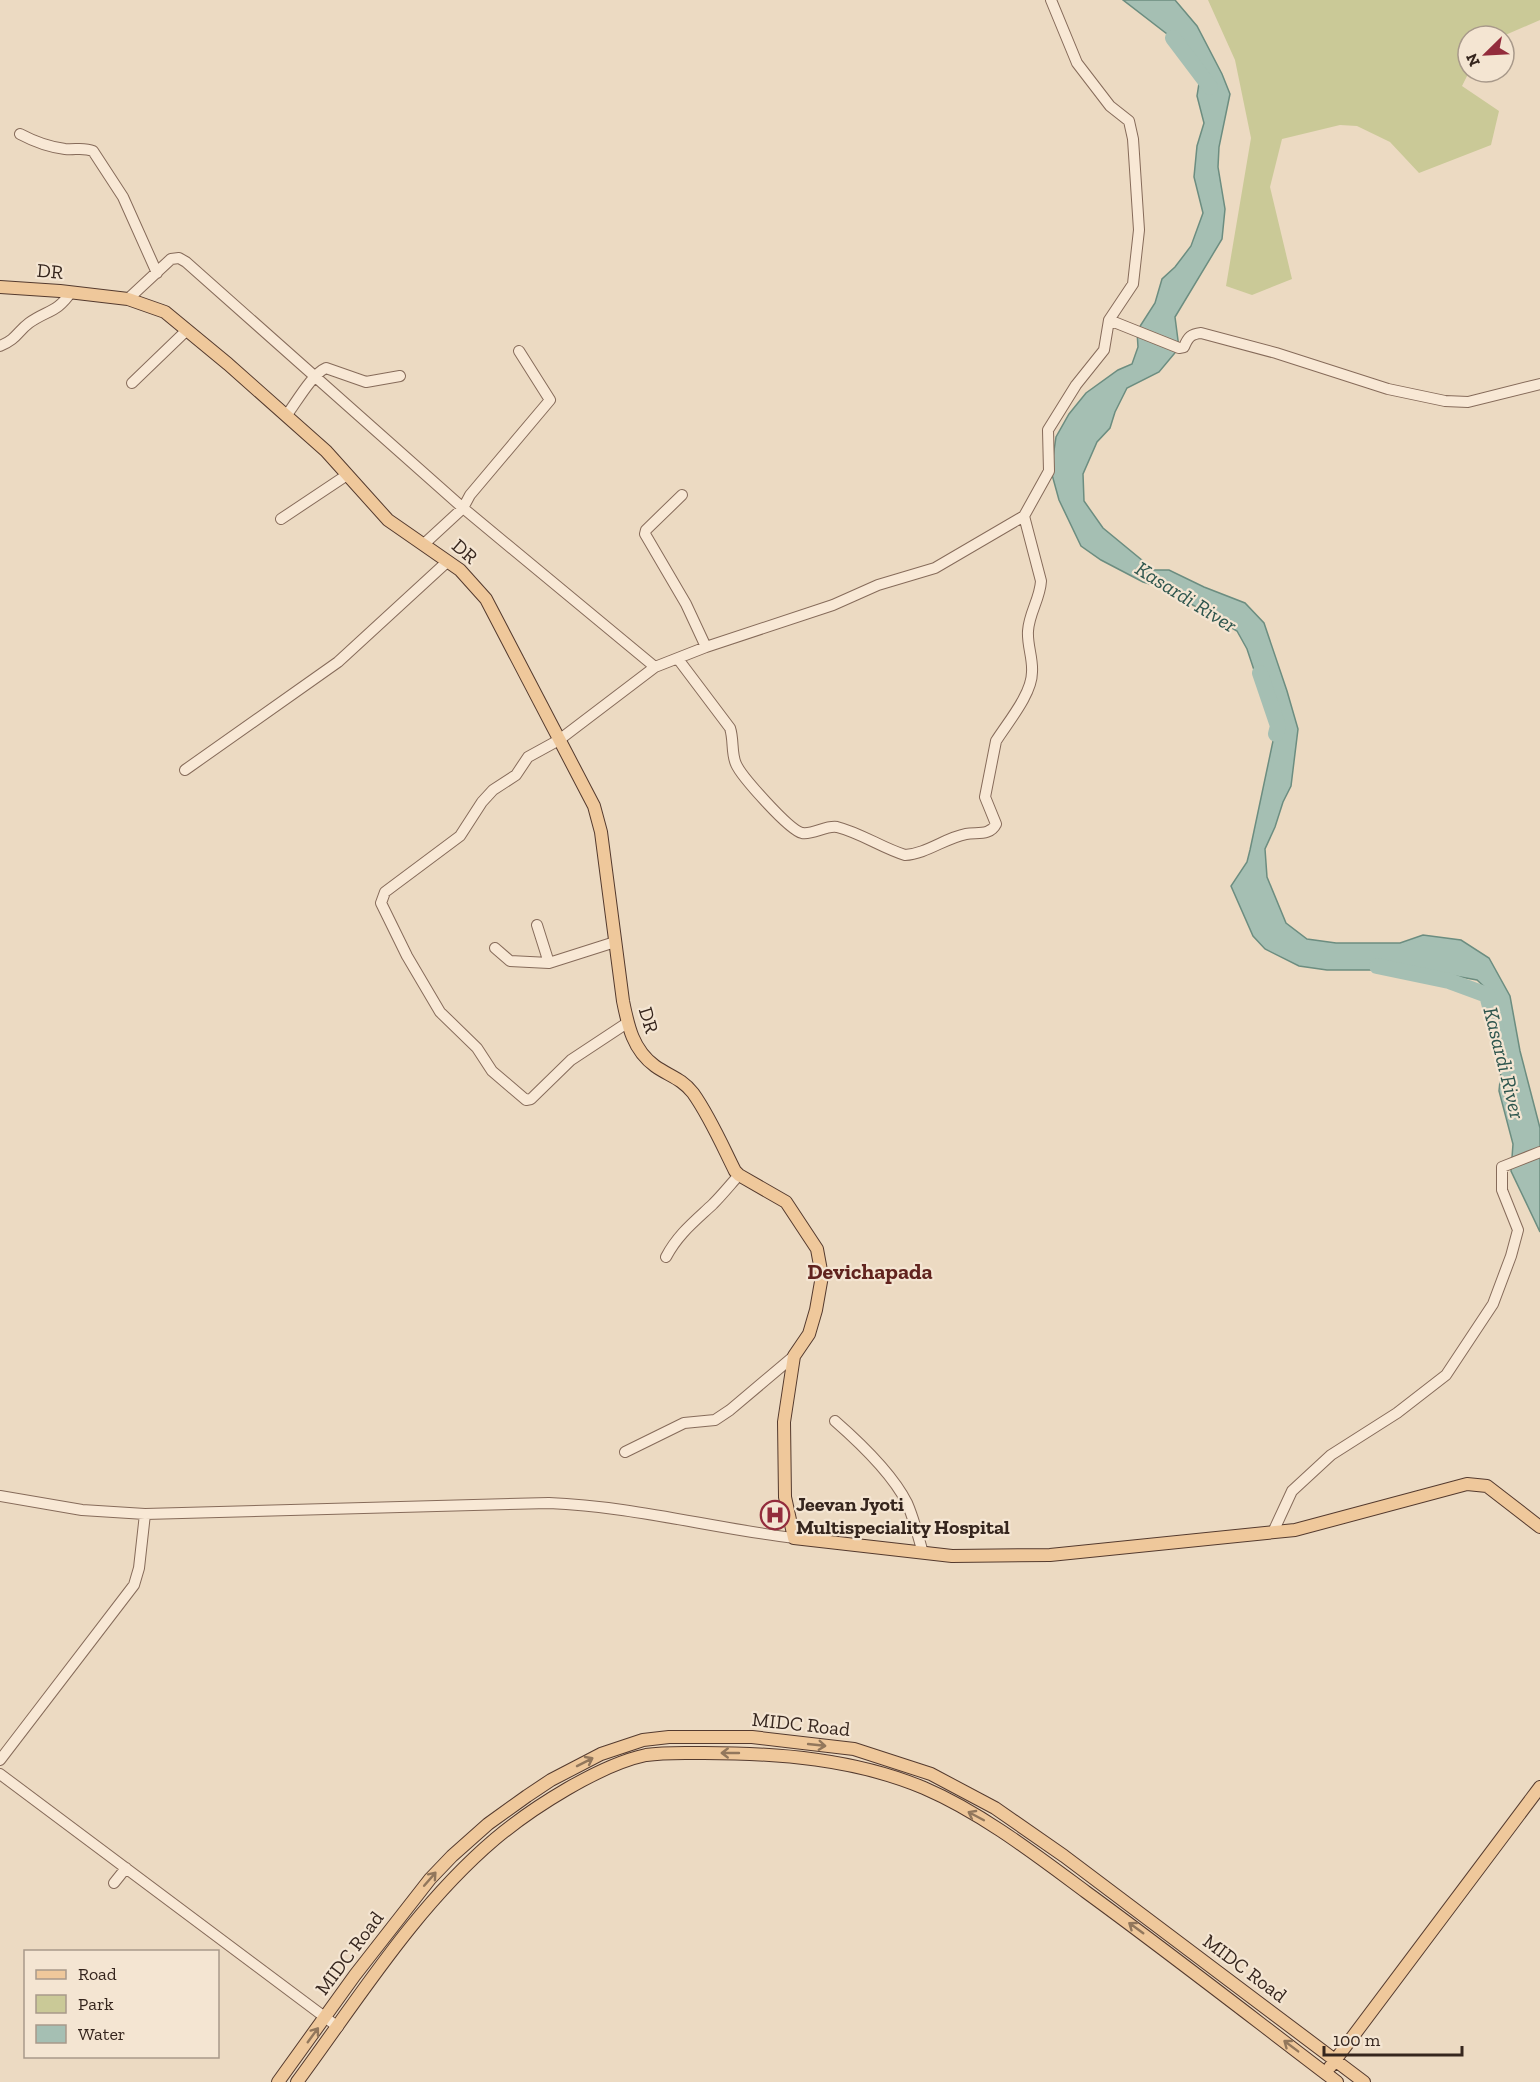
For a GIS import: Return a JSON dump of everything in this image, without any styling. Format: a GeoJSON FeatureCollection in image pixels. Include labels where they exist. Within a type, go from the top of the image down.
{"type":"FeatureCollection","features":[{"type":"Feature","properties":{"kind":"main road","name":"DR"},"geometry":{"type":"LineString","coordinates":[[0,287],[71,292],[128,300],[165,312],[326,451],[388,520],[460,570],[486,599],[594,806],[601,832],[627,1023],[637,1048],[655,1066],[680,1079],[692,1092],[708,1117],[738,1175]]}},
{"type":"Feature","properties":{"kind":"main road"},"geometry":{"type":"LineString","coordinates":[[738,1175],[786,1202],[817,1249],[822,1276],[816,1310],[808,1334],[794,1356],[784,1422],[785,1497],[794,1538],[952,1556],[1050,1555],[1295,1530],[1467,1484],[1486,1486],[1540,1527]]}},
{"type":"Feature","properties":{"kind":"main road","name":"MIDC Road"},"geometry":{"type":"LineString","coordinates":[[278,2082],[355,1975],[430,1879],[488,1824],[526,1796],[601,1754],[643,1740],[669,1737],[752,1737],[854,1749],[931,1774],[995,1808],[1064,1856],[1364,2082]]}},
{"type":"Feature","properties":{"kind":"main road","name":"MIDC Road"},"geometry":{"type":"LineString","coordinates":[[297,2082],[399,1942],[463,1867],[498,1836],[559,1793],[607,1769],[646,1755],[669,1753],[751,1753],[850,1764],[924,1789],[987,1822],[1133,1926],[1337,2082]]}},
{"type":"Feature","properties":{"kind":"main road"},"geometry":{"type":"LineString","coordinates":[[1325,2073],[1540,1787]]}},
{"type":"Feature","properties":{"kind":"street"},"geometry":{"type":"LineString","coordinates":[[627,1023],[580,1053],[531,1099],[526,1100],[492,1071],[477,1048],[440,1012],[407,956],[381,903],[385,892],[460,836],[482,802],[496,788],[512,778],[528,756],[559,740],[655,667],[706,647],[822,609],[878,585],[935,568],[1024,516],[1049,471],[1048,430],[1076,385],[1104,350],[1109,320],[1133,284],[1139,230],[1133,139],[1129,121],[1110,106],[1077,63],[1051,0]]}},
{"type":"Feature","properties":{"kind":"street"},"geometry":{"type":"LineString","coordinates":[[20,134],[47,146],[67,149],[86,148],[93,151],[123,197],[157,273]]}},
{"type":"Feature","properties":{"kind":"street"},"geometry":{"type":"LineString","coordinates":[[128,300],[175,258],[186,262],[463,508],[655,667]]}},
{"type":"Feature","properties":{"kind":"street"},"geometry":{"type":"LineString","coordinates":[[0,346],[12,341],[33,320],[60,306],[71,292]]}},
{"type":"Feature","properties":{"kind":"street"},"geometry":{"type":"LineString","coordinates":[[1109,320],[1179,348],[1183,348],[1192,334],[1201,333],[1276,353],[1388,390],[1445,401],[1468,402],[1540,384]]}},
{"type":"Feature","properties":{"kind":"street"},"geometry":{"type":"LineString","coordinates":[[132,383],[188,330]]}},
{"type":"Feature","properties":{"kind":"street"},"geometry":{"type":"LineString","coordinates":[[424,544],[463,508],[471,495],[550,400],[519,351]]}},
{"type":"Feature","properties":{"kind":"street"},"geometry":{"type":"LineString","coordinates":[[286,416],[315,377],[326,368],[366,382],[399,376]]}},
{"type":"Feature","properties":{"kind":"street"},"geometry":{"type":"LineString","coordinates":[[281,519],[347,475]]}},
{"type":"Feature","properties":{"kind":"street"},"geometry":{"type":"LineString","coordinates":[[682,495],[646,530],[645,534],[686,604],[706,647]]}},
{"type":"Feature","properties":{"kind":"street"},"geometry":{"type":"LineString","coordinates":[[678,659],[730,728],[733,736],[734,760],[741,773],[796,831],[807,833],[834,826],[905,855],[915,854],[962,835],[989,832],[996,824],[985,797],[993,749],[1029,689],[1032,679],[1029,621],[1040,591],[1041,581],[1024,516]]}},
{"type":"Feature","properties":{"kind":"street"},"geometry":{"type":"LineString","coordinates":[[185,770],[338,663],[447,561]]}},
{"type":"Feature","properties":{"kind":"street"},"geometry":{"type":"LineString","coordinates":[[537,925],[549,963]]}},
{"type":"Feature","properties":{"kind":"street"},"geometry":{"type":"LineString","coordinates":[[495,948],[510,961],[549,963],[615,942]]}},
{"type":"Feature","properties":{"kind":"street"},"geometry":{"type":"LineString","coordinates":[[1273,1532],[1292,1491],[1331,1455],[1397,1413],[1446,1375],[1493,1304],[1518,1230],[1502,1190],[1502,1167],[1540,1152]]}},
{"type":"Feature","properties":{"kind":"street"},"geometry":{"type":"LineString","coordinates":[[666,1257],[674,1242],[686,1228],[714,1203],[738,1175]]}},
{"type":"Feature","properties":{"kind":"street"},"geometry":{"type":"LineString","coordinates":[[625,1452],[684,1423],[715,1420],[794,1356]]}},
{"type":"Feature","properties":{"kind":"street"},"geometry":{"type":"LineString","coordinates":[[835,1421],[854,1438],[897,1487],[913,1517],[923,1553]]}},
{"type":"Feature","properties":{"kind":"street"},"geometry":{"type":"LineString","coordinates":[[0,1496],[82,1510],[145,1514],[590,1504],[736,1531],[794,1538]]}},
{"type":"Feature","properties":{"kind":"street"},"geometry":{"type":"LineString","coordinates":[[0,1760],[134,1585],[139,1568],[145,1514]]}},
{"type":"Feature","properties":{"kind":"street"},"geometry":{"type":"LineString","coordinates":[[0,1774],[338,2027]]}},
{"type":"Feature","properties":{"kind":"street"},"geometry":{"type":"LineString","coordinates":[[114,1883],[126,1868]]}},
{"type":"Feature","properties":{"kind":"green space"},"geometry":{"type":"Polygon","coordinates":[[[1208,0],[1540,0],[1540,20],[1516,30],[1516,24],[1456,24],[1456,84],[1463,84],[1462,86],[1499,111],[1491,145],[1419,173],[1390,142],[1357,126],[1340,125],[1282,139],[1270,187],[1292,279],[1252,295],[1226,286],[1251,138],[1235,60],[1208,0]]]}},
{"type":"Feature","properties":{"kind":"water"},"geometry":{"type":"Polygon","coordinates":[[[1123,0],[1175,0],[1197,26],[1222,74],[1230,94],[1219,147],[1218,167],[1225,209],[1222,239],[1175,317],[1179,348],[1159,372],[1127,388],[1110,428],[1097,442],[1083,474],[1084,501],[1103,528],[1154,570],[1169,570],[1245,603],[1264,623],[1298,729],[1291,786],[1265,849],[1267,877],[1286,923],[1307,939],[1336,943],[1400,943],[1423,935],[1461,940],[1489,958],[1510,996],[1520,1051],[1540,1128],[1540,1232],[1511,1171],[1513,1144],[1499,1091],[1501,1071],[1492,1016],[1491,993],[1477,980],[1455,976],[1400,970],[1327,970],[1299,966],[1265,949],[1253,936],[1231,886],[1247,862],[1250,850],[1273,741],[1273,709],[1254,670],[1247,649],[1237,631],[1164,588],[1143,582],[1101,560],[1081,546],[1059,500],[1051,471],[1056,437],[1069,414],[1086,393],[1118,370],[1132,364],[1138,347],[1137,331],[1155,303],[1162,279],[1175,267],[1191,246],[1203,213],[1194,177],[1197,146],[1204,123],[1197,96],[1200,77],[1190,55],[1182,58],[1167,34],[1123,0]]]}},
{"type":"Feature","properties":{"kind":"waterway","name":"Kasardi River"},"geometry":{"type":"LineString","coordinates":[[1173,38],[1210,87]]}},
{"type":"Feature","properties":{"kind":"waterway","name":"Kasardi River"},"geometry":{"type":"LineString","coordinates":[[1260,673],[1278,726],[1276,734]]}},
{"type":"Feature","properties":{"kind":"waterway","name":"Kasardi River"},"geometry":{"type":"LineString","coordinates":[[1377,966],[1449,981],[1487,995],[1497,1033]]}},
{"type":"Feature","properties":{"kind":"place","name":"Jeevan Jyoti Multispeciality Hospital"},"geometry":{"type":"Point","coordinates":[775,1515]}},
{"type":"Feature","properties":{"kind":"district","name":"Devichapada"},"geometry":{"type":"Point","coordinates":[870,1271]}}]}
